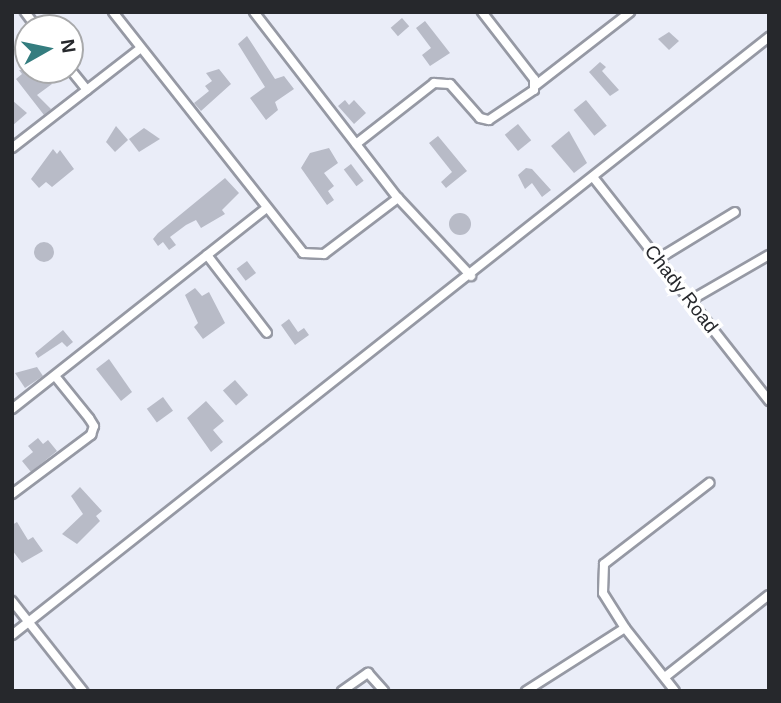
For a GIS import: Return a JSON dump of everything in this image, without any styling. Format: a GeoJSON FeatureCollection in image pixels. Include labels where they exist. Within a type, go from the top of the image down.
{"type":"FeatureCollection","features":[{"type":"Feature","properties":{"kind":"street"},"geometry":{"type":"LineString","coordinates":[[113,12],[265,209],[303,253],[314,257],[324,254],[398,198]]}},
{"type":"Feature","properties":{"kind":"street"},"geometry":{"type":"LineString","coordinates":[[254,12],[398,198],[471,276]]}},
{"type":"Feature","properties":{"kind":"street"},"geometry":{"type":"LineString","coordinates":[[482,12],[536,85]]}},
{"type":"Feature","properties":{"kind":"street"},"geometry":{"type":"LineString","coordinates":[[356,144],[434,83],[450,84],[480,118],[489,120],[630,12]]}},
{"type":"Feature","properties":{"kind":"street"},"geometry":{"type":"LineString","coordinates":[[12,635],[471,276],[769,37]]}},
{"type":"Feature","properties":{"kind":"street"},"geometry":{"type":"LineString","coordinates":[[12,148],[141,48]]}},
{"type":"Feature","properties":{"kind":"street"},"geometry":{"type":"LineString","coordinates":[[82,84],[87,90]]}},
{"type":"Feature","properties":{"kind":"street","name":"Chady Road"},"geometry":{"type":"LineString","coordinates":[[593,177],[769,401]]}},
{"type":"Feature","properties":{"kind":"street"},"geometry":{"type":"LineString","coordinates":[[12,409],[265,209]]}},
{"type":"Feature","properties":{"kind":"street"},"geometry":{"type":"LineString","coordinates":[[658,259],[735,212]]}},
{"type":"Feature","properties":{"kind":"street"},"geometry":{"type":"LineString","coordinates":[[691,300],[769,255]]}},
{"type":"Feature","properties":{"kind":"street"},"geometry":{"type":"LineString","coordinates":[[207,256],[267,333]]}},
{"type":"Feature","properties":{"kind":"street"},"geometry":{"type":"LineString","coordinates":[[12,494],[91,435],[94,426],[55,376]]}},
{"type":"Feature","properties":{"kind":"street"},"geometry":{"type":"LineString","coordinates":[[675,691],[625,628],[603,593],[604,564],[709,483]]}},
{"type":"Feature","properties":{"kind":"street"},"geometry":{"type":"LineString","coordinates":[[665,677],[769,595]]}},
{"type":"Feature","properties":{"kind":"street"},"geometry":{"type":"LineString","coordinates":[[12,601],[83,691]]}},
{"type":"Feature","properties":{"kind":"street"},"geometry":{"type":"LineString","coordinates":[[526,691],[625,628]]}},
{"type":"Feature","properties":{"kind":"street"},"geometry":{"type":"LineString","coordinates":[[342,691],[371,674],[384,691]]}},
{"type":"Feature","properties":{"kind":"building"},"geometry":{"type":"Polygon","coordinates":[[[402,18],[409,26],[398,36],[391,28],[402,18]]]}},
{"type":"Feature","properties":{"kind":"building"},"geometry":{"type":"Polygon","coordinates":[[[425,21],[450,53],[430,66],[422,55],[431,48],[416,28],[425,21]]]}},
{"type":"Feature","properties":{"kind":"building"},"geometry":{"type":"Polygon","coordinates":[[[669,32],[679,41],[669,50],[658,39],[669,32]]]}},
{"type":"Feature","properties":{"kind":"building"},"geometry":{"type":"Polygon","coordinates":[[[247,36],[275,79],[284,76],[294,89],[275,102],[278,110],[266,120],[250,98],[265,87],[238,44],[247,36]]]}},
{"type":"Feature","properties":{"kind":"building"},"geometry":{"type":"Polygon","coordinates":[[[600,62],[606,67],[602,71],[619,90],[610,96],[589,72],[600,62]]]}},
{"type":"Feature","properties":{"kind":"building"},"geometry":{"type":"Polygon","coordinates":[[[219,69],[231,84],[201,111],[194,103],[209,91],[205,86],[212,81],[206,73],[219,69]]]}},
{"type":"Feature","properties":{"kind":"building"},"geometry":{"type":"Polygon","coordinates":[[[20,84],[52,84],[37,95],[51,109],[44,115],[20,84]]]}},
{"type":"Feature","properties":{"kind":"building"},"geometry":{"type":"Polygon","coordinates":[[[12,100],[27,113],[12,126],[12,100]]]}},
{"type":"Feature","properties":{"kind":"building"},"geometry":{"type":"Polygon","coordinates":[[[345,100],[349,105],[354,100],[366,113],[354,124],[338,106],[345,100]]]}},
{"type":"Feature","properties":{"kind":"building"},"geometry":{"type":"Polygon","coordinates":[[[586,100],[607,126],[594,136],[574,110],[586,100]]]}},
{"type":"Feature","properties":{"kind":"building"},"geometry":{"type":"Polygon","coordinates":[[[518,124],[531,140],[518,151],[505,135],[518,124]]]}},
{"type":"Feature","properties":{"kind":"building"},"geometry":{"type":"Polygon","coordinates":[[[116,126],[128,140],[115,152],[106,142],[116,126]]]}},
{"type":"Feature","properties":{"kind":"building"},"geometry":{"type":"Polygon","coordinates":[[[144,128],[160,139],[139,152],[129,139],[144,128]]]}},
{"type":"Feature","properties":{"kind":"building"},"geometry":{"type":"Polygon","coordinates":[[[569,131],[587,163],[574,173],[551,146],[569,131]]]}},
{"type":"Feature","properties":{"kind":"building"},"geometry":{"type":"Polygon","coordinates":[[[438,136],[467,171],[446,188],[441,182],[452,172],[429,143],[438,136]]]}},
{"type":"Feature","properties":{"kind":"building"},"geometry":{"type":"Polygon","coordinates":[[[329,148],[338,163],[324,173],[334,186],[328,191],[334,200],[327,205],[301,168],[310,153],[329,148]]]}},
{"type":"Feature","properties":{"kind":"building"},"geometry":{"type":"Polygon","coordinates":[[[53,149],[57,154],[60,150],[74,169],[52,187],[46,182],[39,188],[31,179],[53,149]]]}},
{"type":"Feature","properties":{"kind":"building"},"geometry":{"type":"Polygon","coordinates":[[[351,164],[364,181],[356,186],[344,169],[351,164]]]}},
{"type":"Feature","properties":{"kind":"building"},"geometry":{"type":"Polygon","coordinates":[[[526,168],[532,169],[551,190],[542,197],[532,183],[525,189],[518,175],[526,168]]]}},
{"type":"Feature","properties":{"kind":"building"},"geometry":{"type":"Polygon","coordinates":[[[225,178],[239,193],[222,210],[225,214],[201,228],[196,220],[186,225],[170,237],[176,245],[169,250],[163,242],[158,246],[153,239],[158,233],[225,178]]]}},
{"type":"Feature","properties":{"kind":"building"},"geometry":{"type":"Polygon","coordinates":[[[460,213],[468,216],[471,224],[468,232],[460,235],[452,232],[449,224],[452,216],[460,213]]]}},
{"type":"Feature","properties":{"kind":"building"},"geometry":{"type":"Polygon","coordinates":[[[40,242],[48,242],[54,252],[48,262],[40,262],[34,256],[34,248],[40,242]]]}},
{"type":"Feature","properties":{"kind":"building"},"geometry":{"type":"Polygon","coordinates":[[[247,261],[256,273],[246,281],[237,269],[247,261]]]}},
{"type":"Feature","properties":{"kind":"building"},"geometry":{"type":"Polygon","coordinates":[[[195,288],[202,296],[209,292],[225,323],[203,339],[194,327],[198,323],[185,295],[195,288]]]}},
{"type":"Feature","properties":{"kind":"building"},"geometry":{"type":"Polygon","coordinates":[[[289,319],[298,332],[304,328],[309,335],[295,345],[281,325],[289,319]]]}},
{"type":"Feature","properties":{"kind":"building"},"geometry":{"type":"Polygon","coordinates":[[[63,330],[73,342],[67,347],[62,342],[38,358],[35,353],[63,330]]]}},
{"type":"Feature","properties":{"kind":"building"},"geometry":{"type":"Polygon","coordinates":[[[109,359],[132,392],[121,401],[96,369],[109,359]]]}},
{"type":"Feature","properties":{"kind":"building"},"geometry":{"type":"Polygon","coordinates":[[[37,367],[43,376],[25,388],[15,373],[37,367]]]}},
{"type":"Feature","properties":{"kind":"building"},"geometry":{"type":"Polygon","coordinates":[[[235,380],[248,395],[236,406],[223,390],[235,380]]]}},
{"type":"Feature","properties":{"kind":"building"},"geometry":{"type":"Polygon","coordinates":[[[163,397],[173,411],[157,423],[147,409],[163,397]]]}},
{"type":"Feature","properties":{"kind":"building"},"geometry":{"type":"Polygon","coordinates":[[[206,401],[224,421],[213,430],[223,442],[211,452],[187,418],[206,401]]]}},
{"type":"Feature","properties":{"kind":"building"},"geometry":{"type":"Polygon","coordinates":[[[38,438],[43,444],[48,440],[57,451],[31,472],[22,461],[33,452],[28,446],[38,438]]]}},
{"type":"Feature","properties":{"kind":"building"},"geometry":{"type":"Polygon","coordinates":[[[80,487],[102,511],[96,516],[100,521],[77,544],[62,534],[83,514],[71,496],[80,487]]]}},
{"type":"Feature","properties":{"kind":"building"},"geometry":{"type":"Polygon","coordinates":[[[17,522],[28,540],[33,537],[43,551],[22,563],[12,550],[12,525],[17,522]]]}}]}
